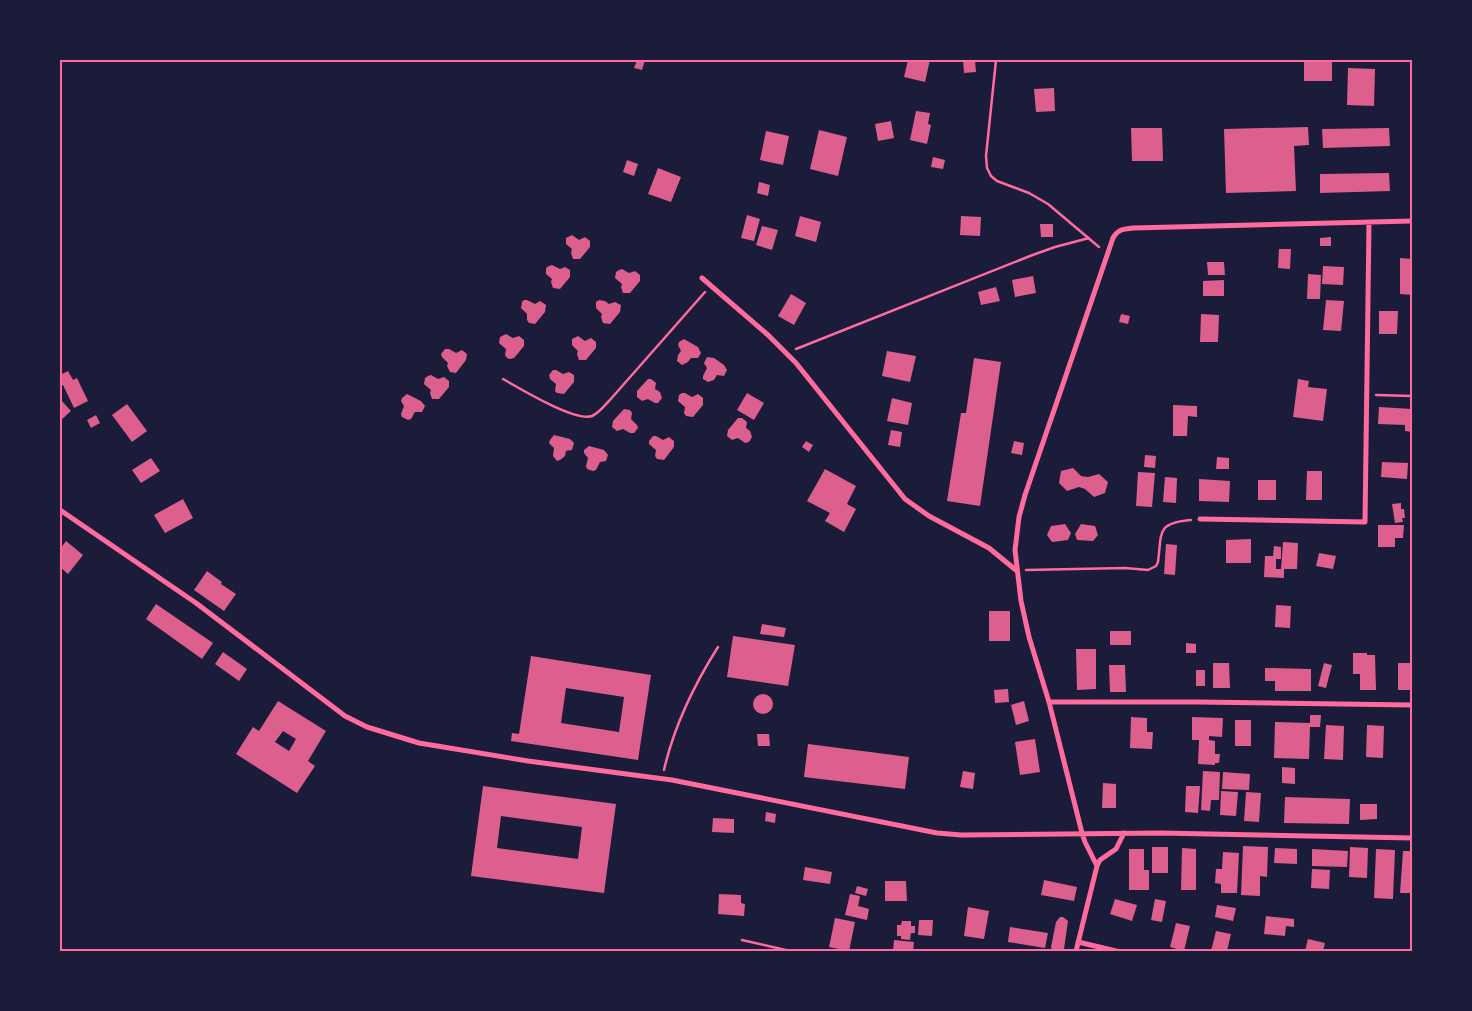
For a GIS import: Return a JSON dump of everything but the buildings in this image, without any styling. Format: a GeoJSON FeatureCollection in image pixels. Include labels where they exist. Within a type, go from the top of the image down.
{"type":"FeatureCollection","features":[{"type":"Feature","properties":{"kind":"street"},"geometry":{"type":"LineString","coordinates":[[1097,866],[1082,833],[1049,702],[1029,637],[1021,601],[1015,550],[1016,533],[1025,495],[1116,232],[1125,229],[1412,221]]}},
{"type":"Feature","properties":{"kind":"street"},"geometry":{"type":"LineString","coordinates":[[1200,520],[1365,522],[1369,223]]}},
{"type":"Feature","properties":{"kind":"street"},"geometry":{"type":"LineString","coordinates":[[702,278],[768,334],[787,353],[905,499],[929,516],[989,548],[1017,571]]}},
{"type":"Feature","properties":{"kind":"street"},"geometry":{"type":"LineString","coordinates":[[60,510],[196,604],[338,710],[367,728],[394,736],[451,749],[662,779],[937,833],[961,835],[1124,833],[1412,838]]}},
{"type":"Feature","properties":{"kind":"street"},"geometry":{"type":"LineString","coordinates":[[1049,702],[1412,705]]}},
{"type":"Feature","properties":{"kind":"street"},"geometry":{"type":"LineString","coordinates":[[1076,951],[1097,866],[1100,860],[1116,849],[1124,833]]}},
{"type":"Feature","properties":{"kind":"street"},"geometry":{"type":"LineString","coordinates":[[1078,942],[1116,951]]}},
{"type":"Feature","properties":{"kind":"path"},"geometry":{"type":"LineString","coordinates":[[996,60],[986,156],[988,168],[992,176],[997,182],[1029,193],[1048,204],[1107,254]]}},
{"type":"Feature","properties":{"kind":"path"},"geometry":{"type":"LineString","coordinates":[[787,353],[1030,256],[1089,238]]}},
{"type":"Feature","properties":{"kind":"path"},"geometry":{"type":"LineString","coordinates":[[503,379],[570,414],[591,416],[598,413],[710,286]]}},
{"type":"Feature","properties":{"kind":"path"},"geometry":{"type":"LineString","coordinates":[[1367,394],[1412,396]]}},
{"type":"Feature","properties":{"kind":"path"},"geometry":{"type":"LineString","coordinates":[[1017,571],[1151,569],[1158,562],[1161,532],[1165,527],[1182,521],[1200,520]]}},
{"type":"Feature","properties":{"kind":"path"},"geometry":{"type":"LineString","coordinates":[[662,779],[668,754],[682,715],[701,674],[718,647]]}},
{"type":"Feature","properties":{"kind":"path"},"geometry":{"type":"LineString","coordinates":[[742,940],[790,951]]}}]}
